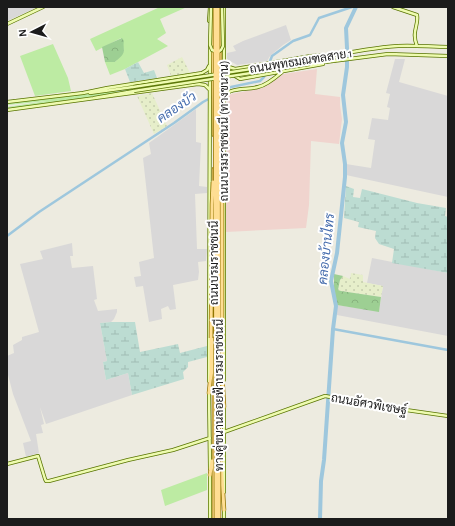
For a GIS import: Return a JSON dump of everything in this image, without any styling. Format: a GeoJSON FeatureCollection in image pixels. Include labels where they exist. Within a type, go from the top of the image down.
{"type":"FeatureCollection","features":[{"type":"Feature","properties":{"kind":"main road"},"geometry":{"type":"LineString","coordinates":[[7,24],[42,7]]}},
{"type":"Feature","properties":{"kind":"main road"},"geometry":{"type":"LineString","coordinates":[[217,7],[223,46],[218,52],[212,50],[210,45],[217,7]]}},
{"type":"Feature","properties":{"kind":"main road","name":"ถนนบรมราชชนนี (ทางขนาน)"},"geometry":{"type":"LineString","coordinates":[[217,7],[224,60],[224,519]]}},
{"type":"Feature","properties":{"kind":"main road","name":"ถนนบรมราชชนนี (ทางขนาน)"},"geometry":{"type":"LineString","coordinates":[[210,519],[210,101],[212,96],[209,90],[210,65],[217,7]]}},
{"type":"Feature","properties":{"kind":"main road","name":"ถนนบรมราชชนนี"},"geometry":{"type":"LineString","coordinates":[[217,7],[220,93],[220,444],[217,519]]}},
{"type":"Feature","properties":{"kind":"main road","name":"ถนนบรมราชชนนี"},"geometry":{"type":"LineString","coordinates":[[217,7],[212,96],[214,450],[217,519]]}},
{"type":"Feature","properties":{"kind":"main road","name":"ทางคู่ขนานลอยฟ้าบรมราชชนนี"},"geometry":{"type":"LineString","coordinates":[[217,7],[217,519]]}},
{"type":"Feature","properties":{"kind":"main road"},"geometry":{"type":"LineString","coordinates":[[393,7],[417,15],[418,19],[414,36],[417,46]]}},
{"type":"Feature","properties":{"kind":"main road","name":"ถนนพุทธมณฑลสาย 1"},"geometry":{"type":"LineString","coordinates":[[7,102],[134,87],[390,47],[448,47]]}},
{"type":"Feature","properties":{"kind":"main road"},"geometry":{"type":"LineString","coordinates":[[224,60],[229,67],[239,68],[324,54],[332,55]]}},
{"type":"Feature","properties":{"kind":"main road","name":"ถนนพุทธมณฑลสาย 1"},"geometry":{"type":"LineString","coordinates":[[84,100],[310,64],[397,54],[448,56]]}},
{"type":"Feature","properties":{"kind":"main road"},"geometry":{"type":"LineString","coordinates":[[239,68],[234,72],[237,78],[271,74],[332,62]]}},
{"type":"Feature","properties":{"kind":"main road","name":"ถนนพุทธมณฑลสาย 1"},"geometry":{"type":"LineString","coordinates":[[83,93],[103,88],[196,74],[205,72],[210,65]]}},
{"type":"Feature","properties":{"kind":"main road"},"geometry":{"type":"LineString","coordinates":[[224,96],[232,91],[259,87],[282,72]]}},
{"type":"Feature","properties":{"kind":"main road"},"geometry":{"type":"LineString","coordinates":[[196,74],[202,74],[204,77],[203,81],[198,84]]}},
{"type":"Feature","properties":{"kind":"main road"},"geometry":{"type":"LineString","coordinates":[[198,84],[205,84],[209,90]]}},
{"type":"Feature","properties":{"kind":"main road","name":"ถนนพุทธมณฑลสาย 1"},"geometry":{"type":"LineString","coordinates":[[7,110],[198,84]]}},
{"type":"Feature","properties":{"kind":"main road"},"geometry":{"type":"LineString","coordinates":[[217,159],[222,204],[222,372],[224,407]]}},
{"type":"Feature","properties":{"kind":"main road"},"geometry":{"type":"LineString","coordinates":[[209,393],[211,373],[212,204],[217,159]]}},
{"type":"Feature","properties":{"kind":"main road","name":"ถนนอัศวพิเชษฐ์"},"geometry":{"type":"LineString","coordinates":[[224,432],[325,396],[385,408],[448,416]]}},
{"type":"Feature","properties":{"kind":"main road"},"geometry":{"type":"LineString","coordinates":[[7,464],[38,456],[45,479],[46,481],[49,481],[173,450],[210,438]]}},
{"type":"Feature","properties":{"kind":"main road"},"geometry":{"type":"LineString","coordinates":[[220,444],[224,510]]}},
{"type":"Feature","properties":{"kind":"main road"},"geometry":{"type":"LineString","coordinates":[[210,476],[214,450]]}},
{"type":"Feature","properties":{"kind":"shaded area"},"geometry":{"type":"Polygon","coordinates":[[[7,7],[38,7],[7,21],[7,7]]]}},
{"type":"Feature","properties":{"kind":"shaded area"},"geometry":{"type":"Polygon","coordinates":[[[286,25],[291,40],[270,56],[267,61],[237,65],[227,59],[227,53],[236,51],[233,46],[286,25]]]}},
{"type":"Feature","properties":{"kind":"shaded area"},"geometry":{"type":"Polygon","coordinates":[[[395,59],[405,59],[399,82],[448,96],[448,197],[346,175],[346,164],[371,168],[375,140],[368,139],[372,118],[388,120],[390,108],[387,107],[390,94],[386,93],[395,59]]]}},
{"type":"Feature","properties":{"kind":"shaded area"},"geometry":{"type":"Polygon","coordinates":[[[317,69],[315,94],[340,97],[342,119],[339,144],[311,141],[309,205],[306,228],[226,232],[226,98],[231,94],[262,88],[283,74],[317,69]]]}},
{"type":"Feature","properties":{"kind":"shaded area"},"geometry":{"type":"Polygon","coordinates":[[[196,109],[196,142],[201,143],[199,186],[207,187],[207,193],[195,194],[197,249],[207,249],[206,261],[198,262],[198,280],[173,285],[176,309],[170,310],[168,306],[161,309],[162,319],[149,322],[143,286],[136,287],[134,277],[141,276],[139,262],[154,258],[143,158],[151,154],[149,143],[196,109]]]}},
{"type":"Feature","properties":{"kind":"shaded area"},"geometry":{"type":"Polygon","coordinates":[[[72,243],[73,256],[70,256],[72,268],[93,266],[97,299],[94,300],[98,311],[117,309],[114,319],[111,322],[100,323],[107,361],[103,362],[106,380],[128,373],[132,395],[46,424],[40,407],[44,424],[41,425],[43,433],[36,434],[39,453],[26,457],[23,443],[31,441],[13,394],[7,371],[7,356],[14,353],[13,345],[22,340],[22,337],[39,332],[20,264],[43,259],[40,251],[72,243]]]}},
{"type":"Feature","properties":{"kind":"shaded area"},"geometry":{"type":"Polygon","coordinates":[[[372,258],[448,273],[448,336],[337,315],[337,305],[379,311],[383,286],[367,283],[372,258]]]}},
{"type":"Feature","properties":{"kind":"green space"},"geometry":{"type":"Polygon","coordinates":[[[160,7],[187,7],[160,19],[166,33],[157,39],[168,46],[125,69],[110,75],[105,62],[115,62],[124,51],[121,38],[96,51],[90,39],[160,7]]]}},
{"type":"Feature","properties":{"kind":"green space"},"geometry":{"type":"Polygon","coordinates":[[[122,38],[124,41],[123,54],[115,62],[105,62],[102,47],[122,38]]]}},
{"type":"Feature","properties":{"kind":"green space"},"geometry":{"type":"Polygon","coordinates":[[[53,44],[68,78],[71,91],[35,96],[20,56],[53,44]]]}},
{"type":"Feature","properties":{"kind":"green space"},"geometry":{"type":"Polygon","coordinates":[[[182,57],[190,73],[171,76],[167,65],[182,57]]]}},
{"type":"Feature","properties":{"kind":"green space"},"geometry":{"type":"Polygon","coordinates":[[[138,62],[144,73],[154,70],[157,78],[130,82],[125,69],[138,62]]]}},
{"type":"Feature","properties":{"kind":"green space"},"geometry":{"type":"Polygon","coordinates":[[[202,76],[201,82],[199,83],[116,93],[116,91],[157,82],[202,76]]]}},
{"type":"Feature","properties":{"kind":"green space"},"geometry":{"type":"Polygon","coordinates":[[[116,91],[116,93],[33,106],[7,108],[47,101],[7,105],[7,103],[116,91]]]}},
{"type":"Feature","properties":{"kind":"green space"},"geometry":{"type":"Polygon","coordinates":[[[152,93],[167,126],[154,134],[137,96],[152,93]]]}},
{"type":"Feature","properties":{"kind":"green space"},"geometry":{"type":"Polygon","coordinates":[[[346,186],[354,189],[353,197],[360,198],[362,189],[417,203],[446,208],[445,216],[448,217],[448,273],[392,263],[394,249],[379,244],[375,238],[376,231],[358,227],[359,222],[344,218],[346,186]]]}},
{"type":"Feature","properties":{"kind":"green space"},"geometry":{"type":"Polygon","coordinates":[[[351,273],[363,275],[363,282],[383,286],[381,297],[338,290],[340,280],[343,276],[350,279],[351,273]]]}},
{"type":"Feature","properties":{"kind":"green space"},"geometry":{"type":"Polygon","coordinates":[[[334,274],[343,276],[340,280],[338,290],[381,297],[379,312],[337,305],[334,290],[334,274]]]}},
{"type":"Feature","properties":{"kind":"green space"},"geometry":{"type":"Polygon","coordinates":[[[135,322],[140,352],[178,344],[180,353],[207,346],[207,357],[188,362],[188,367],[183,372],[184,379],[132,395],[128,373],[106,380],[103,362],[107,361],[100,323],[135,322]]]}},
{"type":"Feature","properties":{"kind":"green space"},"geometry":{"type":"Polygon","coordinates":[[[207,473],[207,490],[165,506],[161,490],[207,473]]]}},
{"type":"Feature","properties":{"kind":"waterway","name":"คลองบัว"},"geometry":{"type":"LineString","coordinates":[[7,236],[39,212],[174,123],[203,102],[231,87],[260,81],[264,77],[272,56],[293,41],[310,35],[319,18],[352,7]]}},
{"type":"Feature","properties":{"kind":"waterway","name":"คลองบ้านไทร"},"geometry":{"type":"LineString","coordinates":[[320,519],[321,481],[336,306],[331,281],[337,253],[345,177],[342,143],[346,122],[343,95],[347,67],[346,28],[356,7]]}},
{"type":"Feature","properties":{"kind":"waterway"},"geometry":{"type":"LineString","coordinates":[[333,329],[448,350]]}}]}
